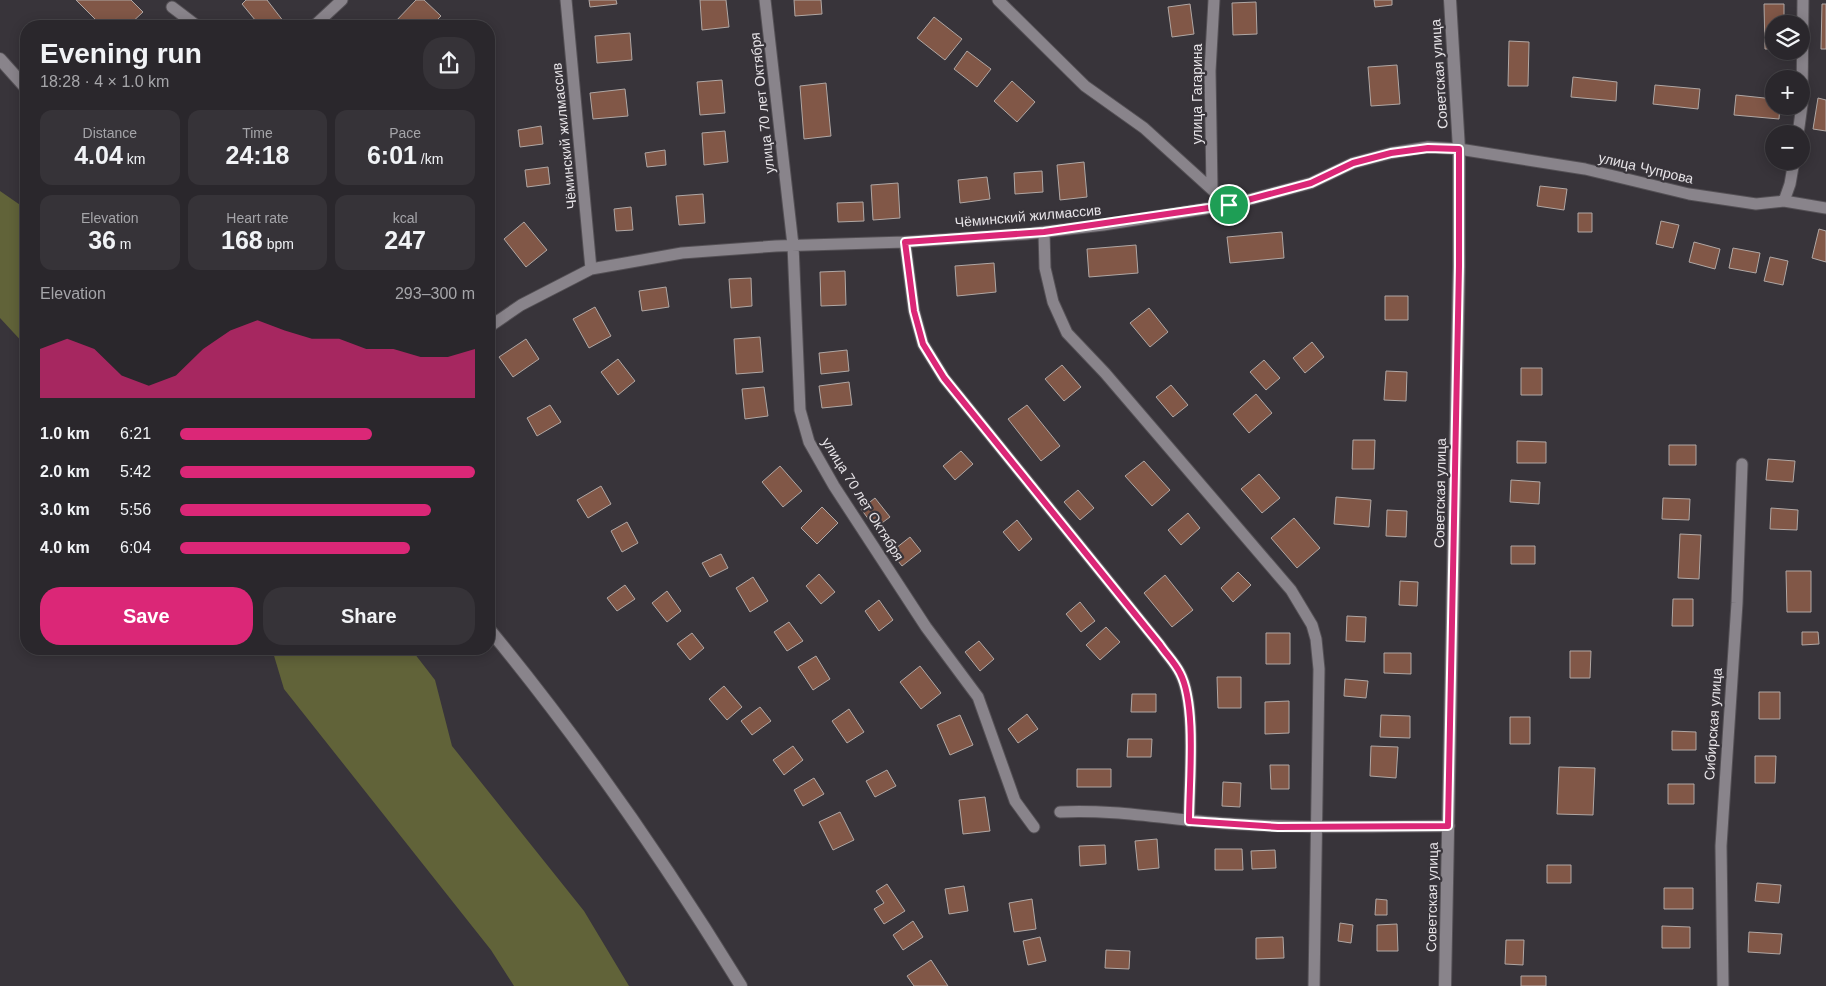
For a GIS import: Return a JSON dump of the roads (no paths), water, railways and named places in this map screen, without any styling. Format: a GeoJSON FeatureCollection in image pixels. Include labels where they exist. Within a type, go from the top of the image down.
{"type":"FeatureCollection","features":[{"type":"Feature","properties":{"kind":"main road","name":"Советская улица"},"geometry":{"type":"LineString","coordinates":[[1445,986],[1459,266],[1459,149],[1450,0]]}},
{"type":"Feature","properties":{"kind":"main road"},"geometry":{"type":"LineString","coordinates":[[0,59],[20,81]]}},
{"type":"Feature","properties":{"kind":"main road"},"geometry":{"type":"LineString","coordinates":[[495,636],[525,673],[591,763],[710,937],[740,986]]}},
{"type":"Feature","properties":{"kind":"street"},"geometry":{"type":"LineString","coordinates":[[320,20],[342,0]]}},
{"type":"Feature","properties":{"kind":"street","name":"Чёминский жилмассив"},"geometry":{"type":"LineString","coordinates":[[566,0],[592,269]]}},
{"type":"Feature","properties":{"kind":"street","name":"улица 70 лет Октября"},"geometry":{"type":"LineString","coordinates":[[765,0],[793,245],[800,410],[809,442],[834,486],[926,627],[978,697],[1015,801],[1034,827]]}},
{"type":"Feature","properties":{"kind":"street"},"geometry":{"type":"LineString","coordinates":[[998,0],[1085,86],[1144,128],[1229,205]]}},
{"type":"Feature","properties":{"kind":"street","name":"улица Гагарина"},"geometry":{"type":"LineString","coordinates":[[1212,188],[1210,72],[1214,0]]}},
{"type":"Feature","properties":{"kind":"street"},"geometry":{"type":"LineString","coordinates":[[1799,125],[1802,105],[1803,0]]}},
{"type":"Feature","properties":{"kind":"street"},"geometry":{"type":"LineString","coordinates":[[172,7],[189,20]]}},
{"type":"Feature","properties":{"kind":"street","name":"Чёминский жилмассив"},"geometry":{"type":"LineString","coordinates":[[495,322],[521,305],[592,269],[682,253],[793,245],[905,242],[1044,232],[1229,205],[1311,183],[1353,163],[1391,153],[1428,148],[1459,149]]}},
{"type":"Feature","properties":{"kind":"street","name":"улица Чупрова"},"geometry":{"type":"LineString","coordinates":[[1459,149],[1585,170],[1690,194],[1756,204],[1784,202],[1826,208]]}},
{"type":"Feature","properties":{"kind":"street"},"geometry":{"type":"LineString","coordinates":[[1784,202],[1792,170]]}},
{"type":"Feature","properties":{"kind":"street"},"geometry":{"type":"LineString","coordinates":[[1044,232],[1045,268],[1053,302],[1066,333],[1105,373],[1258,550],[1291,590],[1312,625],[1316,640],[1319,669],[1314,986]]}},
{"type":"Feature","properties":{"kind":"street"},"geometry":{"type":"LineString","coordinates":[[905,242],[914,311],[923,344],[944,378],[1154,637],[1180,674],[1187,694],[1190,724],[1189,821]]}},
{"type":"Feature","properties":{"kind":"street","name":"Сибирская улица"},"geometry":{"type":"LineString","coordinates":[[1723,986],[1721,846],[1737,604],[1742,464]]}},
{"type":"Feature","properties":{"kind":"street"},"geometry":{"type":"LineString","coordinates":[[1060,812],[1095,810],[1189,821],[1278,827],[1448,826]]}}]}
